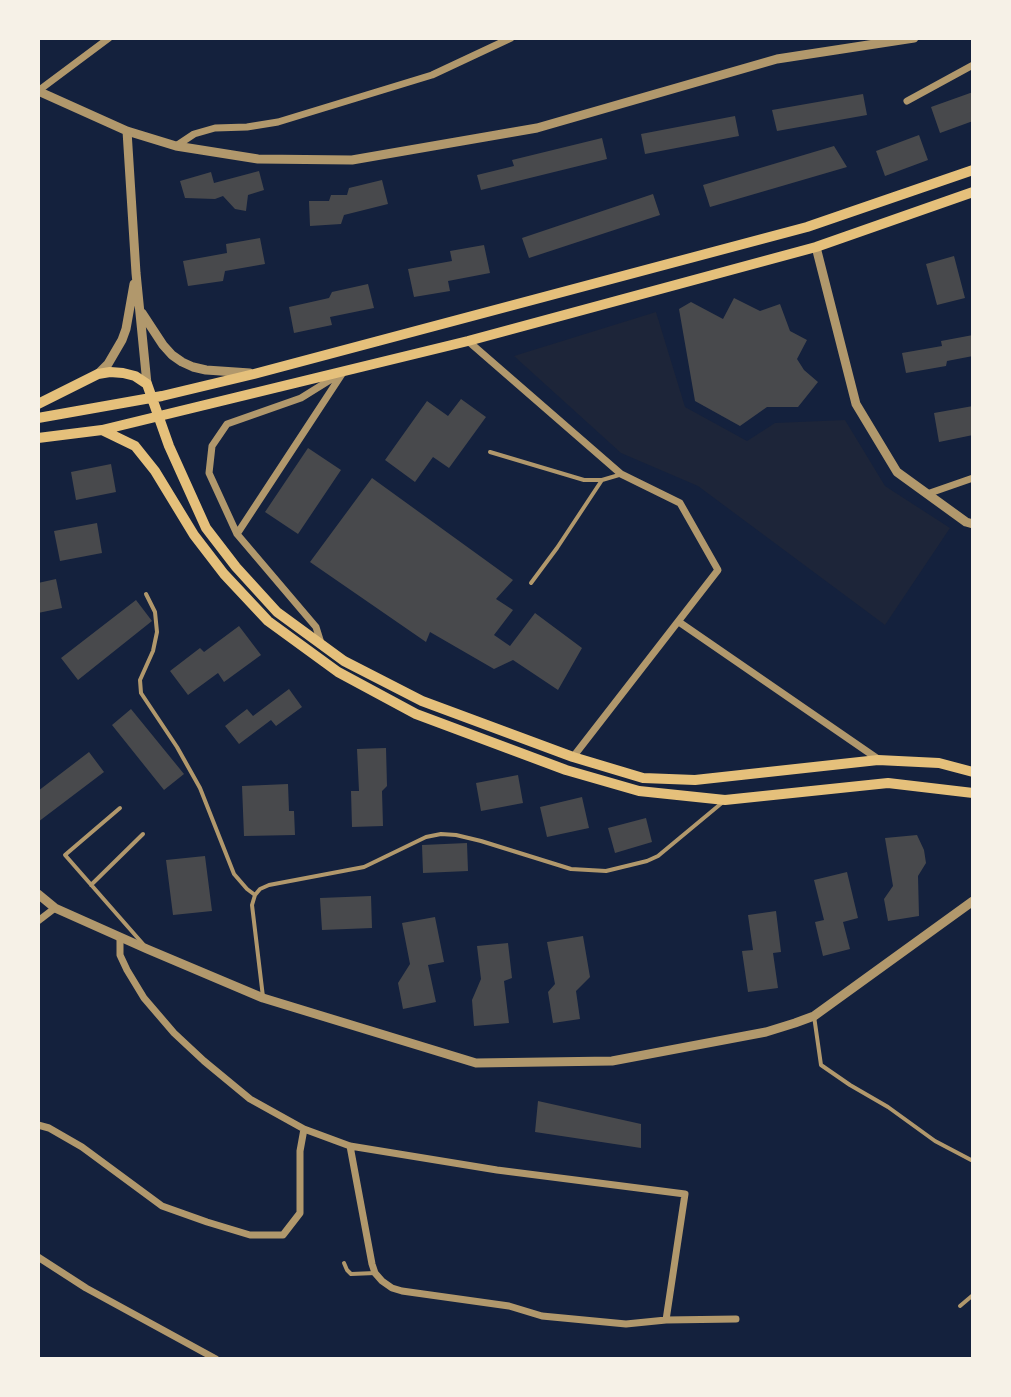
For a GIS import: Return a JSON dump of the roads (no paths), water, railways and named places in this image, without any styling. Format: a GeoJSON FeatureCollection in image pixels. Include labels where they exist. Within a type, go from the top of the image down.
{"type":"FeatureCollection","features":[{"type":"Feature","properties":{"kind":"main road"},"geometry":{"type":"LineString","coordinates":[[38,418],[162,396],[254,374],[807,227],[973,170]]}},
{"type":"Feature","properties":{"kind":"main road"},"geometry":{"type":"LineString","coordinates":[[38,438],[102,430],[468,341],[816,247],[973,192]]}},
{"type":"Feature","properties":{"kind":"main road"},"geometry":{"type":"LineString","coordinates":[[38,404],[98,374],[123,373],[147,384],[169,446],[206,528],[236,567],[277,612],[344,661],[422,701],[573,757],[643,778],[695,780],[878,760],[939,763],[973,772]]}},
{"type":"Feature","properties":{"kind":"main road"},"geometry":{"type":"LineString","coordinates":[[102,430],[135,446],[155,471],[194,535],[224,574],[268,621],[338,672],[416,714],[566,770],[639,791],[725,800],[888,783],[973,793]]}},
{"type":"Feature","properties":{"kind":"street"},"geometry":{"type":"LineString","coordinates":[[109,38],[38,91],[127,131],[176,146],[258,159],[352,160],[537,128],[777,59],[914,38]]}},
{"type":"Feature","properties":{"kind":"street"},"geometry":{"type":"LineString","coordinates":[[176,146],[194,134],[215,128],[278,122],[432,75],[511,38]]}},
{"type":"Feature","properties":{"kind":"street"},"geometry":{"type":"LineString","coordinates":[[907,101],[973,65]]}},
{"type":"Feature","properties":{"kind":"street"},"geometry":{"type":"LineString","coordinates":[[127,131],[147,384]]}},
{"type":"Feature","properties":{"kind":"street"},"geometry":{"type":"LineString","coordinates":[[816,247],[856,404],[897,472],[973,524]]}},
{"type":"Feature","properties":{"kind":"street"},"geometry":{"type":"LineString","coordinates":[[98,374],[108,364],[126,329],[136,273]]}},
{"type":"Feature","properties":{"kind":"street"},"geometry":{"type":"LineString","coordinates":[[141,311],[163,345],[182,362],[206,370],[254,374]]}},
{"type":"Feature","properties":{"kind":"street"},"geometry":{"type":"LineString","coordinates":[[468,341],[621,474],[680,503],[718,570],[573,757]]}},
{"type":"Feature","properties":{"kind":"street"},"geometry":{"type":"LineString","coordinates":[[237,534],[343,372]]}},
{"type":"Feature","properties":{"kind":"street"},"geometry":{"type":"LineString","coordinates":[[321,643],[316,627],[237,534],[209,473],[212,446],[227,424],[301,398],[343,372]]}},
{"type":"Feature","properties":{"kind":"street"},"geometry":{"type":"LineString","coordinates":[[927,494],[973,478]]}},
{"type":"Feature","properties":{"kind":"street"},"geometry":{"type":"LineString","coordinates":[[679,622],[878,760]]}},
{"type":"Feature","properties":{"kind":"street"},"geometry":{"type":"LineString","coordinates":[[38,894],[55,908],[263,998],[476,1063],[612,1061],[766,1032],[814,1016],[972,901]]}},
{"type":"Feature","properties":{"kind":"street"},"geometry":{"type":"LineString","coordinates":[[38,921],[55,908]]}},
{"type":"Feature","properties":{"kind":"street"},"geometry":{"type":"LineString","coordinates":[[120,937],[120,955],[127,970],[144,998],[174,1033],[250,1099],[304,1129],[350,1146],[497,1170],[685,1194],[666,1320]]}},
{"type":"Feature","properties":{"kind":"street"},"geometry":{"type":"LineString","coordinates":[[38,1125],[82,1147],[162,1206],[250,1235],[283,1235],[300,1213],[300,1151],[304,1129]]}},
{"type":"Feature","properties":{"kind":"street"},"geometry":{"type":"LineString","coordinates":[[350,1146],[372,1264],[375,1273],[392,1288],[503,1305],[542,1316],[626,1324],[736,1319]]}},
{"type":"Feature","properties":{"kind":"street"},"geometry":{"type":"LineString","coordinates":[[38,1257],[100,1296],[216,1359]]}},
{"type":"Feature","properties":{"kind":"lane"},"geometry":{"type":"LineString","coordinates":[[490,452],[584,480],[602,480],[621,474]]}},
{"type":"Feature","properties":{"kind":"lane"},"geometry":{"type":"LineString","coordinates":[[531,583],[602,480]]}},
{"type":"Feature","properties":{"kind":"lane"},"geometry":{"type":"LineString","coordinates":[[146,594],[155,612],[157,632],[153,651],[140,680],[141,693],[200,788],[234,874],[255,895]]}},
{"type":"Feature","properties":{"kind":"lane"},"geometry":{"type":"LineString","coordinates":[[263,998],[252,905],[260,889],[269,885],[364,867],[426,837],[441,834],[481,841],[571,869],[606,871],[658,856],[725,800]]}},
{"type":"Feature","properties":{"kind":"lane"},"geometry":{"type":"LineString","coordinates":[[120,808],[65,855],[147,949]]}},
{"type":"Feature","properties":{"kind":"lane"},"geometry":{"type":"LineString","coordinates":[[91,885],[143,834]]}},
{"type":"Feature","properties":{"kind":"lane"},"geometry":{"type":"LineString","coordinates":[[814,1016],[821,1065],[935,1141],[973,1161]]}},
{"type":"Feature","properties":{"kind":"lane"},"geometry":{"type":"LineString","coordinates":[[344,1263],[349,1274],[375,1273]]}},
{"type":"Feature","properties":{"kind":"lane"},"geometry":{"type":"LineString","coordinates":[[960,1306],[973,1295]]}}]}
